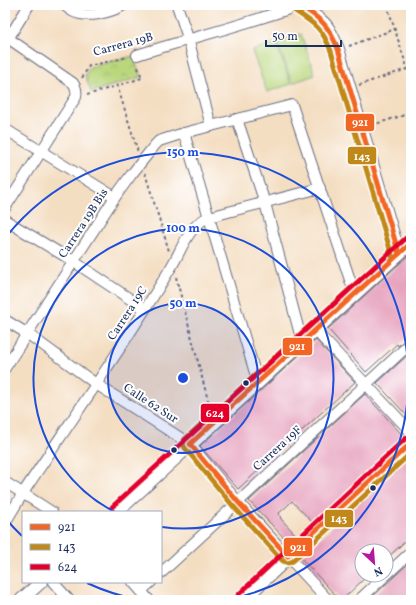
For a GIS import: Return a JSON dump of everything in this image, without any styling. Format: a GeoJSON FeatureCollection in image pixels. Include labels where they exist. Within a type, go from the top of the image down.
{"type":"FeatureCollection","features":[{"type":"Feature","properties":{"kind":"street"},"geometry":{"type":"LineString","coordinates":[[5,208],[42,151],[76,94],[73,83],[6,39],[29,5]]}},
{"type":"Feature","properties":{"kind":"street"},"geometry":{"type":"LineString","coordinates":[[64,5],[72,11],[89,14],[120,8]]}},
{"type":"Feature","properties":{"kind":"street"},"geometry":{"type":"LineString","coordinates":[[177,5],[188,38],[211,126]]}},
{"type":"Feature","properties":{"kind":"street"},"geometry":{"type":"LineString","coordinates":[[299,5],[324,22],[331,31],[338,49],[399,254]]}},
{"type":"Feature","properties":{"kind":"street","name":"Carrera 19B"},"geometry":{"type":"LineString","coordinates":[[135,55],[188,38],[275,14],[299,5]]}},
{"type":"Feature","properties":{"kind":"street","name":"Carrera 19B Bis"},"geometry":{"type":"LineString","coordinates":[[5,368],[115,197],[159,141],[292,105],[320,188]]}},
{"type":"Feature","properties":{"kind":"street"},"geometry":{"type":"LineString","coordinates":[[237,119],[265,203],[302,342]]}},
{"type":"Feature","properties":{"kind":"street"},"geometry":{"type":"LineString","coordinates":[[5,129],[115,197]]}},
{"type":"Feature","properties":{"kind":"street"},"geometry":{"type":"LineString","coordinates":[[184,133],[258,383]]}},
{"type":"Feature","properties":{"kind":"street"},"geometry":{"type":"LineString","coordinates":[[320,188],[355,295]]}},
{"type":"Feature","properties":{"kind":"street","name":"Carrera 19C"},"geometry":{"type":"LineString","coordinates":[[5,523],[23,493],[145,309],[173,265],[188,236],[198,224],[205,218],[320,188]]}},
{"type":"Feature","properties":{"kind":"street"},"geometry":{"type":"LineString","coordinates":[[5,220],[145,309]]}},
{"type":"Feature","properties":{"kind":"street"},"geometry":{"type":"LineString","coordinates":[[118,511],[411,243]]}},
{"type":"Feature","properties":{"kind":"street","name":"Calle 62 Sur"},"geometry":{"type":"LineString","coordinates":[[5,320],[28,334],[96,384],[190,444],[238,502],[328,600]]}},
{"type":"Feature","properties":{"kind":"street"},"geometry":{"type":"LineString","coordinates":[[315,330],[411,432]]}},
{"type":"Feature","properties":{"kind":"street","name":"Carrera 19F"},"geometry":{"type":"LineString","coordinates":[[162,572],[411,343]]}},
{"type":"Feature","properties":{"kind":"street"},"geometry":{"type":"LineString","coordinates":[[243,600],[288,556],[411,443]]}},
{"type":"Feature","properties":{"kind":"street"},"geometry":{"type":"LineString","coordinates":[[5,482],[50,511]]}},
{"type":"Feature","properties":{"kind":"street"},"geometry":{"type":"LineString","coordinates":[[359,600],[411,552]]}},
{"type":"Feature","properties":{"kind":"street"},"geometry":{"type":"LineString","coordinates":[[21,600],[40,583]]}},
{"type":"Feature","properties":{"kind":"street"},"geometry":{"type":"LineString","coordinates":[[54,583],[69,600]]}},
{"type":"Feature","properties":{"kind":"street"},"geometry":{"type":"LineString","coordinates":[[134,583],[149,600]]}},
{"type":"Feature","properties":{"kind":"street"},"geometry":{"type":"LineString","coordinates":[[141,591],[150,583]]}},
{"type":"Feature","properties":{"kind":"path"},"geometry":{"type":"LineString","coordinates":[[387,5],[411,80]]}},
{"type":"Feature","properties":{"kind":"path"},"geometry":{"type":"LineString","coordinates":[[338,49],[395,29]]}},
{"type":"Feature","properties":{"kind":"path"},"geometry":{"type":"LineString","coordinates":[[76,94],[142,78],[135,55]]}},
{"type":"Feature","properties":{"kind":"path","name":"Carrera 19B"},"geometry":{"type":"LineString","coordinates":[[76,94],[89,66],[135,55]]}},
{"type":"Feature","properties":{"kind":"path"},"geometry":{"type":"LineString","coordinates":[[349,89],[407,68]]}},
{"type":"Feature","properties":{"kind":"path"},"geometry":{"type":"LineString","coordinates":[[361,129],[411,113]]}},
{"type":"Feature","properties":{"kind":"green space"},"geometry":{"type":"Polygon","coordinates":[[[301,34],[315,75],[292,83],[277,42],[301,34]]]}},
{"type":"Feature","properties":{"kind":"green space"},"geometry":{"type":"Polygon","coordinates":[[[276,43],[291,84],[267,92],[252,51],[276,43]]]}},
{"type":"Feature","properties":{"kind":"green space"},"geometry":{"type":"Polygon","coordinates":[[[133,56],[141,77],[91,92],[85,75],[90,67],[133,56]]]}},
{"type":"Feature","properties":{"kind":"building"},"geometry":{"type":"Polygon","coordinates":[[[411,253],[411,337],[407,338],[398,346],[397,344],[366,372],[328,329],[411,253]]]}},
{"type":"Feature","properties":{"kind":"building"},"geometry":{"type":"Polygon","coordinates":[[[316,340],[355,382],[238,489],[200,446],[316,340]]]}},
{"type":"Feature","properties":{"kind":"building"},"geometry":{"type":"Polygon","coordinates":[[[411,352],[411,420],[377,383],[411,352]]]}},
{"type":"Feature","properties":{"kind":"building"},"geometry":{"type":"Polygon","coordinates":[[[365,394],[405,438],[313,523],[292,501],[279,513],[281,519],[298,537],[290,544],[249,501],[365,394]]]}},
{"type":"Feature","properties":{"kind":"building"},"geometry":{"type":"Polygon","coordinates":[[[411,454],[411,536],[394,552],[394,543],[354,543],[354,583],[360,583],[342,600],[340,600],[300,557],[411,454]]]}},
{"type":"Feature","properties":{"kind":"building"},"geometry":{"type":"Polygon","coordinates":[[[411,561],[411,600],[369,600],[387,583],[394,583],[394,577],[411,561]]]}},
{"type":"Feature","properties":{"kind":"transit line","name":"921"},"geometry":{"type":"LineString","coordinates":[[299,5],[323,23],[331,34],[338,49],[399,254]]}},
{"type":"Feature","properties":{"kind":"transit line","name":"143"},"geometry":{"type":"LineString","coordinates":[[295,11],[317,27],[328,43],[392,256]]}},
{"type":"Feature","properties":{"kind":"transit line","name":"143"},"geometry":{"type":"LineString","coordinates":[[406,238],[185,439],[183,444],[233,506],[283,561],[288,563],[293,561],[411,453]]}},
{"type":"Feature","properties":{"kind":"transit line","name":"624"},"geometry":{"type":"LineString","coordinates":[[112,507],[406,238]]}},
{"type":"Feature","properties":{"kind":"transit line","name":"921"},"geometry":{"type":"LineString","coordinates":[[411,243],[190,444],[238,502],[288,556],[411,443]]}},
{"type":"Feature","properties":{"kind":"transit line","name":"624"},"geometry":{"type":"LineString","coordinates":[[238,595],[406,438]]}}]}
